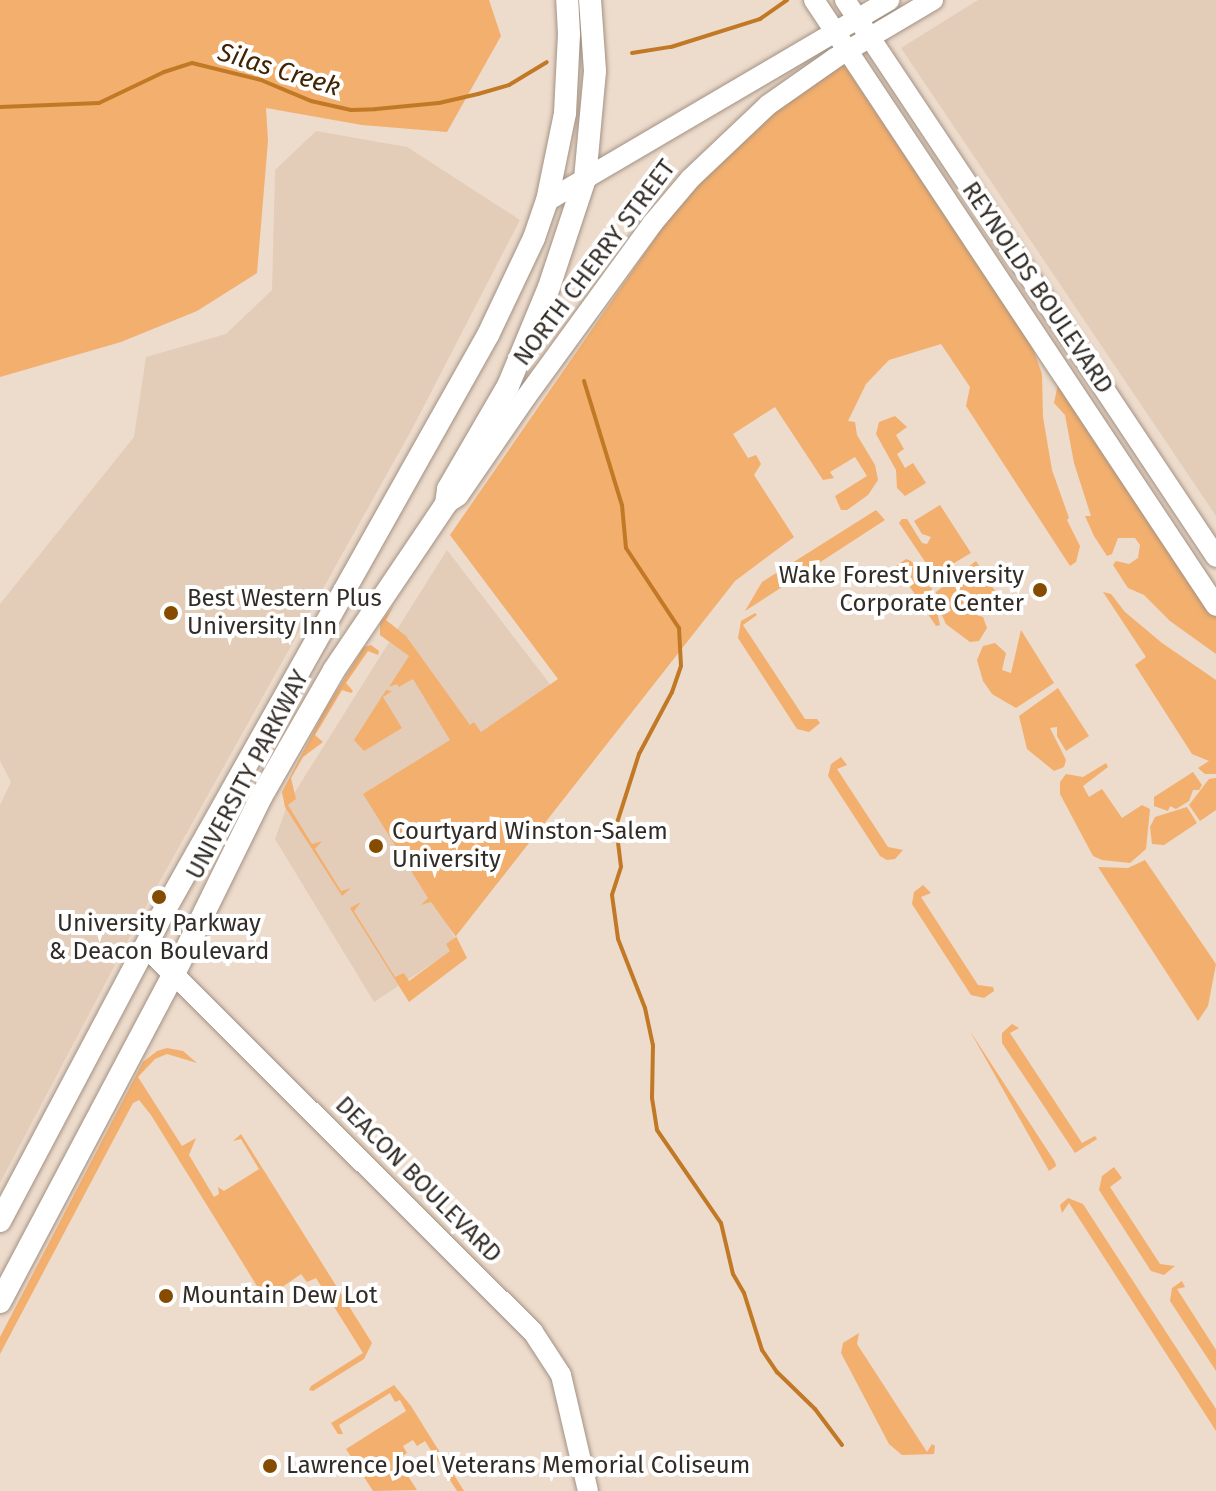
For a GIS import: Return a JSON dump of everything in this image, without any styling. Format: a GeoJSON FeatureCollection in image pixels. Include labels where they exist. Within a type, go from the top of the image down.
{"type":"FeatureCollection","features":[{"type":"Feature","properties":{"kind":"main road","name":"UNIVERSITY PARKWAY"},"geometry":{"type":"LineString","coordinates":[[0,1221],[145,946],[488,335],[534,238],[547,201],[565,113],[569,34],[567,0]]}},
{"type":"Feature","properties":{"kind":"main road","name":"UNIVERSITY PARKWAY"},"geometry":{"type":"LineString","coordinates":[[0,1302],[174,974],[261,797],[319,695],[446,504],[448,489],[484,433],[520,360],[585,179],[595,71],[590,0]]}},
{"type":"Feature","properties":{"kind":"main road","name":"REYNOLDS BOULEVARD"},"geometry":{"type":"LineString","coordinates":[[814,0],[1216,606]]}},
{"type":"Feature","properties":{"kind":"main road","name":"REYNOLDS BOULEVARD"},"geometry":{"type":"LineString","coordinates":[[845,0],[1216,557]]}},
{"type":"Feature","properties":{"kind":"main road","name":"NORTH CHERRY STREET"},"geometry":{"type":"LineString","coordinates":[[547,201],[889,0]]}},
{"type":"Feature","properties":{"kind":"main road","name":"NORTH CHERRY STREET"},"geometry":{"type":"LineString","coordinates":[[446,504],[458,496],[571,335],[690,179],[768,105],[870,37],[933,0]]}},
{"type":"Feature","properties":{"kind":"main road","name":"DEACON BOULEVARD"},"geometry":{"type":"LineString","coordinates":[[145,946],[533,1332],[561,1375],[588,1491]]}},
{"type":"Feature","properties":{"kind":"shaded area"},"geometry":{"type":"Polygon","coordinates":[[[0,0],[489,0],[501,36],[447,132],[362,125],[266,108],[268,141],[257,273],[197,311],[121,342],[0,377],[0,0]]]}},
{"type":"Feature","properties":{"kind":"shaded area"},"geometry":{"type":"Polygon","coordinates":[[[978,0],[1216,0],[1216,516],[901,48],[978,0]]]}},
{"type":"Feature","properties":{"kind":"shaded area"},"geometry":{"type":"Polygon","coordinates":[[[839,66],[845,66],[1032,346],[1042,374],[1043,417],[1052,470],[1069,518],[1067,520],[1080,546],[1076,562],[1070,566],[966,406],[970,387],[941,344],[889,360],[866,384],[848,421],[855,422],[857,435],[875,465],[878,480],[868,495],[847,510],[841,510],[835,496],[867,476],[855,457],[830,472],[834,478],[823,480],[775,407],[733,434],[748,458],[756,455],[761,464],[754,475],[794,537],[735,581],[456,936],[467,958],[409,1002],[350,908],[361,902],[354,911],[395,977],[404,973],[409,981],[450,951],[446,944],[456,937],[431,902],[421,905],[428,898],[363,794],[450,740],[413,679],[399,687],[397,684],[389,687],[409,656],[380,635],[380,623],[394,605],[386,620],[406,636],[470,725],[474,722],[481,732],[558,679],[450,535],[678,205],[746,133],[839,66]]]}},
{"type":"Feature","properties":{"kind":"shaded area"},"geometry":{"type":"Polygon","coordinates":[[[316,131],[407,147],[520,220],[411,431],[145,908],[0,1183],[0,805],[11,782],[0,761],[0,604],[134,437],[146,357],[226,334],[272,290],[275,170],[316,131]]]}},
{"type":"Feature","properties":{"kind":"shaded area"},"geometry":{"type":"Polygon","coordinates":[[[1058,384],[1216,616],[1216,654],[1170,621],[1144,595],[1128,588],[1113,565],[1116,561],[1129,564],[1138,558],[1140,545],[1135,538],[1118,538],[1112,554],[1107,556],[1094,536],[1085,516],[1091,516],[1074,463],[1065,415],[1054,403],[1058,384]]]}},
{"type":"Feature","properties":{"kind":"shaded area"},"geometry":{"type":"Polygon","coordinates":[[[895,416],[907,427],[896,435],[904,449],[897,454],[905,468],[913,463],[926,483],[905,496],[897,488],[896,470],[876,434],[879,422],[895,416]]]}},
{"type":"Feature","properties":{"kind":"shaded area"},"geometry":{"type":"Polygon","coordinates":[[[940,505],[971,553],[934,575],[899,523],[907,519],[922,543],[927,544],[931,537],[922,534],[914,521],[940,505]]]}},
{"type":"Feature","properties":{"kind":"shaded area"},"geometry":{"type":"Polygon","coordinates":[[[876,510],[885,520],[745,611],[762,582],[876,510]]]}},
{"type":"Feature","properties":{"kind":"shaded area"},"geometry":{"type":"Polygon","coordinates":[[[447,550],[556,692],[387,811],[459,946],[374,1002],[275,839],[288,803],[447,550]]]}},
{"type":"Feature","properties":{"kind":"shaded area"},"geometry":{"type":"Polygon","coordinates":[[[906,559],[931,586],[940,625],[936,626],[896,566],[906,559]]]}},
{"type":"Feature","properties":{"kind":"shaded area"},"geometry":{"type":"Polygon","coordinates":[[[976,561],[1009,613],[974,606],[973,614],[983,617],[987,628],[979,641],[970,642],[946,624],[937,605],[936,592],[976,561]]]}},
{"type":"Feature","properties":{"kind":"shaded area"},"geometry":{"type":"Polygon","coordinates":[[[1103,592],[1111,594],[1125,612],[1162,643],[1216,680],[1216,774],[1205,774],[1198,768],[1209,761],[1192,754],[1135,665],[1146,657],[1103,592]]]}},
{"type":"Feature","properties":{"kind":"shaded area"},"geometry":{"type":"Polygon","coordinates":[[[755,613],[757,615],[743,625],[805,719],[817,719],[820,723],[809,732],[797,729],[738,638],[741,621],[755,613]]]}},
{"type":"Feature","properties":{"kind":"shaded area"},"geometry":{"type":"Polygon","coordinates":[[[1021,630],[1054,683],[1016,708],[992,694],[983,681],[977,660],[983,646],[995,643],[1006,653],[1002,670],[1011,673],[1021,630]]]}},
{"type":"Feature","properties":{"kind":"shaded area"},"geometry":{"type":"Polygon","coordinates":[[[371,645],[379,651],[378,655],[368,651],[346,683],[353,691],[342,690],[315,735],[323,742],[303,757],[291,778],[296,799],[288,805],[312,844],[322,841],[315,849],[341,891],[351,888],[342,896],[285,807],[282,792],[325,710],[364,647],[371,645]]]}},
{"type":"Feature","properties":{"kind":"shaded area"},"geometry":{"type":"Polygon","coordinates":[[[1058,688],[1089,736],[1066,751],[1057,736],[1057,727],[1050,728],[1066,760],[1064,767],[1054,771],[1027,749],[1019,716],[1058,688]]]}},
{"type":"Feature","properties":{"kind":"shaded area"},"geometry":{"type":"Polygon","coordinates":[[[386,690],[392,691],[383,697],[402,728],[364,751],[354,740],[386,690]]]}},
{"type":"Feature","properties":{"kind":"shaded area"},"geometry":{"type":"Polygon","coordinates":[[[841,757],[847,765],[837,769],[888,847],[903,850],[895,859],[887,860],[880,856],[828,776],[831,764],[841,757]]]}},
{"type":"Feature","properties":{"kind":"shaded area"},"geometry":{"type":"Polygon","coordinates":[[[1106,763],[1108,767],[1083,786],[1089,797],[1102,789],[1122,818],[1142,805],[1150,809],[1146,849],[1130,863],[1093,856],[1060,794],[1060,782],[1066,774],[1083,777],[1106,763]]]}},
{"type":"Feature","properties":{"kind":"shaded area"},"geometry":{"type":"Polygon","coordinates":[[[1193,772],[1202,785],[1199,790],[1193,790],[1189,801],[1176,809],[1170,806],[1168,811],[1154,806],[1154,797],[1193,772]]]}},
{"type":"Feature","properties":{"kind":"shaded area"},"geometry":{"type":"Polygon","coordinates":[[[1216,778],[1216,810],[1200,821],[1189,805],[1209,779],[1216,778]]]}},
{"type":"Feature","properties":{"kind":"shaded area"},"geometry":{"type":"Polygon","coordinates":[[[1187,807],[1197,823],[1164,845],[1152,844],[1150,827],[1155,817],[1187,807]]]}},
{"type":"Feature","properties":{"kind":"shaded area"},"geometry":{"type":"Polygon","coordinates":[[[1145,860],[1216,964],[1208,1006],[1198,1021],[1098,867],[1128,868],[1145,860]]]}},
{"type":"Feature","properties":{"kind":"shaded area"},"geometry":{"type":"Polygon","coordinates":[[[923,885],[931,893],[921,897],[978,985],[993,987],[994,991],[984,998],[971,995],[912,904],[914,892],[923,885]]]}},
{"type":"Feature","properties":{"kind":"shaded area"},"geometry":{"type":"Polygon","coordinates":[[[1012,1024],[1019,1028],[1010,1033],[1082,1143],[1095,1136],[1097,1139],[1075,1153],[1002,1043],[1002,1033],[1012,1024]]]}},
{"type":"Feature","properties":{"kind":"shaded area"},"geometry":{"type":"Polygon","coordinates":[[[970,1031],[1055,1162],[1056,1166],[1049,1171],[970,1031]]]}},
{"type":"Feature","properties":{"kind":"shaded area"},"geometry":{"type":"Polygon","coordinates":[[[167,1048],[183,1051],[197,1063],[167,1054],[155,1059],[138,1077],[182,1146],[196,1138],[189,1155],[214,1197],[219,1194],[218,1187],[224,1191],[259,1169],[241,1139],[233,1141],[241,1134],[372,1343],[364,1359],[313,1391],[309,1390],[311,1386],[363,1353],[316,1278],[307,1282],[301,1274],[275,1292],[280,1301],[270,1307],[139,1100],[133,1103],[0,1354],[0,1337],[143,1062],[157,1051],[167,1048]]]}},
{"type":"Feature","properties":{"kind":"shaded area"},"geometry":{"type":"Polygon","coordinates":[[[1114,1167],[1122,1178],[1110,1187],[1160,1264],[1175,1266],[1164,1275],[1151,1271],[1099,1190],[1102,1176],[1114,1167]]]}},
{"type":"Feature","properties":{"kind":"shaded area"},"geometry":{"type":"Polygon","coordinates":[[[1068,1198],[1083,1204],[1216,1409],[1216,1431],[1069,1203],[1062,1213],[1060,1205],[1068,1198]]]}},
{"type":"Feature","properties":{"kind":"shaded area"},"geometry":{"type":"Polygon","coordinates":[[[1182,1281],[1185,1287],[1177,1289],[1216,1350],[1216,1371],[1170,1301],[1172,1288],[1182,1281]]]}},
{"type":"Feature","properties":{"kind":"shaded area"},"geometry":{"type":"Polygon","coordinates":[[[859,1333],[857,1344],[927,1452],[932,1444],[935,1446],[934,1454],[902,1455],[889,1444],[841,1353],[843,1343],[859,1333]]]}},
{"type":"Feature","properties":{"kind":"shaded area"},"geometry":{"type":"Polygon","coordinates":[[[394,1385],[411,1406],[464,1491],[457,1491],[425,1441],[417,1446],[413,1440],[403,1446],[407,1453],[397,1459],[417,1490],[373,1491],[346,1449],[406,1411],[400,1400],[395,1402],[390,1393],[339,1425],[343,1434],[338,1434],[331,1423],[394,1385]]]}},
{"type":"Feature","properties":{"kind":"waterway","name":"Silas Creek"},"geometry":{"type":"LineString","coordinates":[[632,53],[671,47],[760,19],[787,0]]}},
{"type":"Feature","properties":{"kind":"waterway","name":"Silas Creek"},"geometry":{"type":"LineString","coordinates":[[0,107],[99,103],[164,72],[192,63],[261,80],[311,101],[351,110],[376,109],[439,103],[478,94],[509,85],[547,62]]}},
{"type":"Feature","properties":{"kind":"waterway"},"geometry":{"type":"LineString","coordinates":[[584,381],[622,505],[626,548],[679,628],[681,666],[672,692],[639,754],[616,826],[621,867],[612,895],[618,939],[645,1008],[653,1045],[652,1098],[657,1130],[721,1223],[733,1274],[744,1293],[762,1350],[777,1372],[815,1409],[842,1445]]}},
{"type":"Feature","properties":{"kind":"place","name":"Wake Forest University Corporate Center"},"geometry":{"type":"Point","coordinates":[1040,590]}},
{"type":"Feature","properties":{"kind":"place","name":"Best Western Plus University Inn"},"geometry":{"type":"Point","coordinates":[171,613]}},
{"type":"Feature","properties":{"kind":"place","name":"Courtyard Winston-Salem University"},"geometry":{"type":"Point","coordinates":[376,846]}},
{"type":"Feature","properties":{"kind":"place","name":"University Parkway & Deacon Boulevard"},"geometry":{"type":"Point","coordinates":[159,897]}},
{"type":"Feature","properties":{"kind":"place","name":"Mountain Dew Lot"},"geometry":{"type":"Point","coordinates":[166,1296]}},
{"type":"Feature","properties":{"kind":"place","name":"Lawrence Joel Veterans Memorial Coliseum"},"geometry":{"type":"Point","coordinates":[270,1466]}}]}
